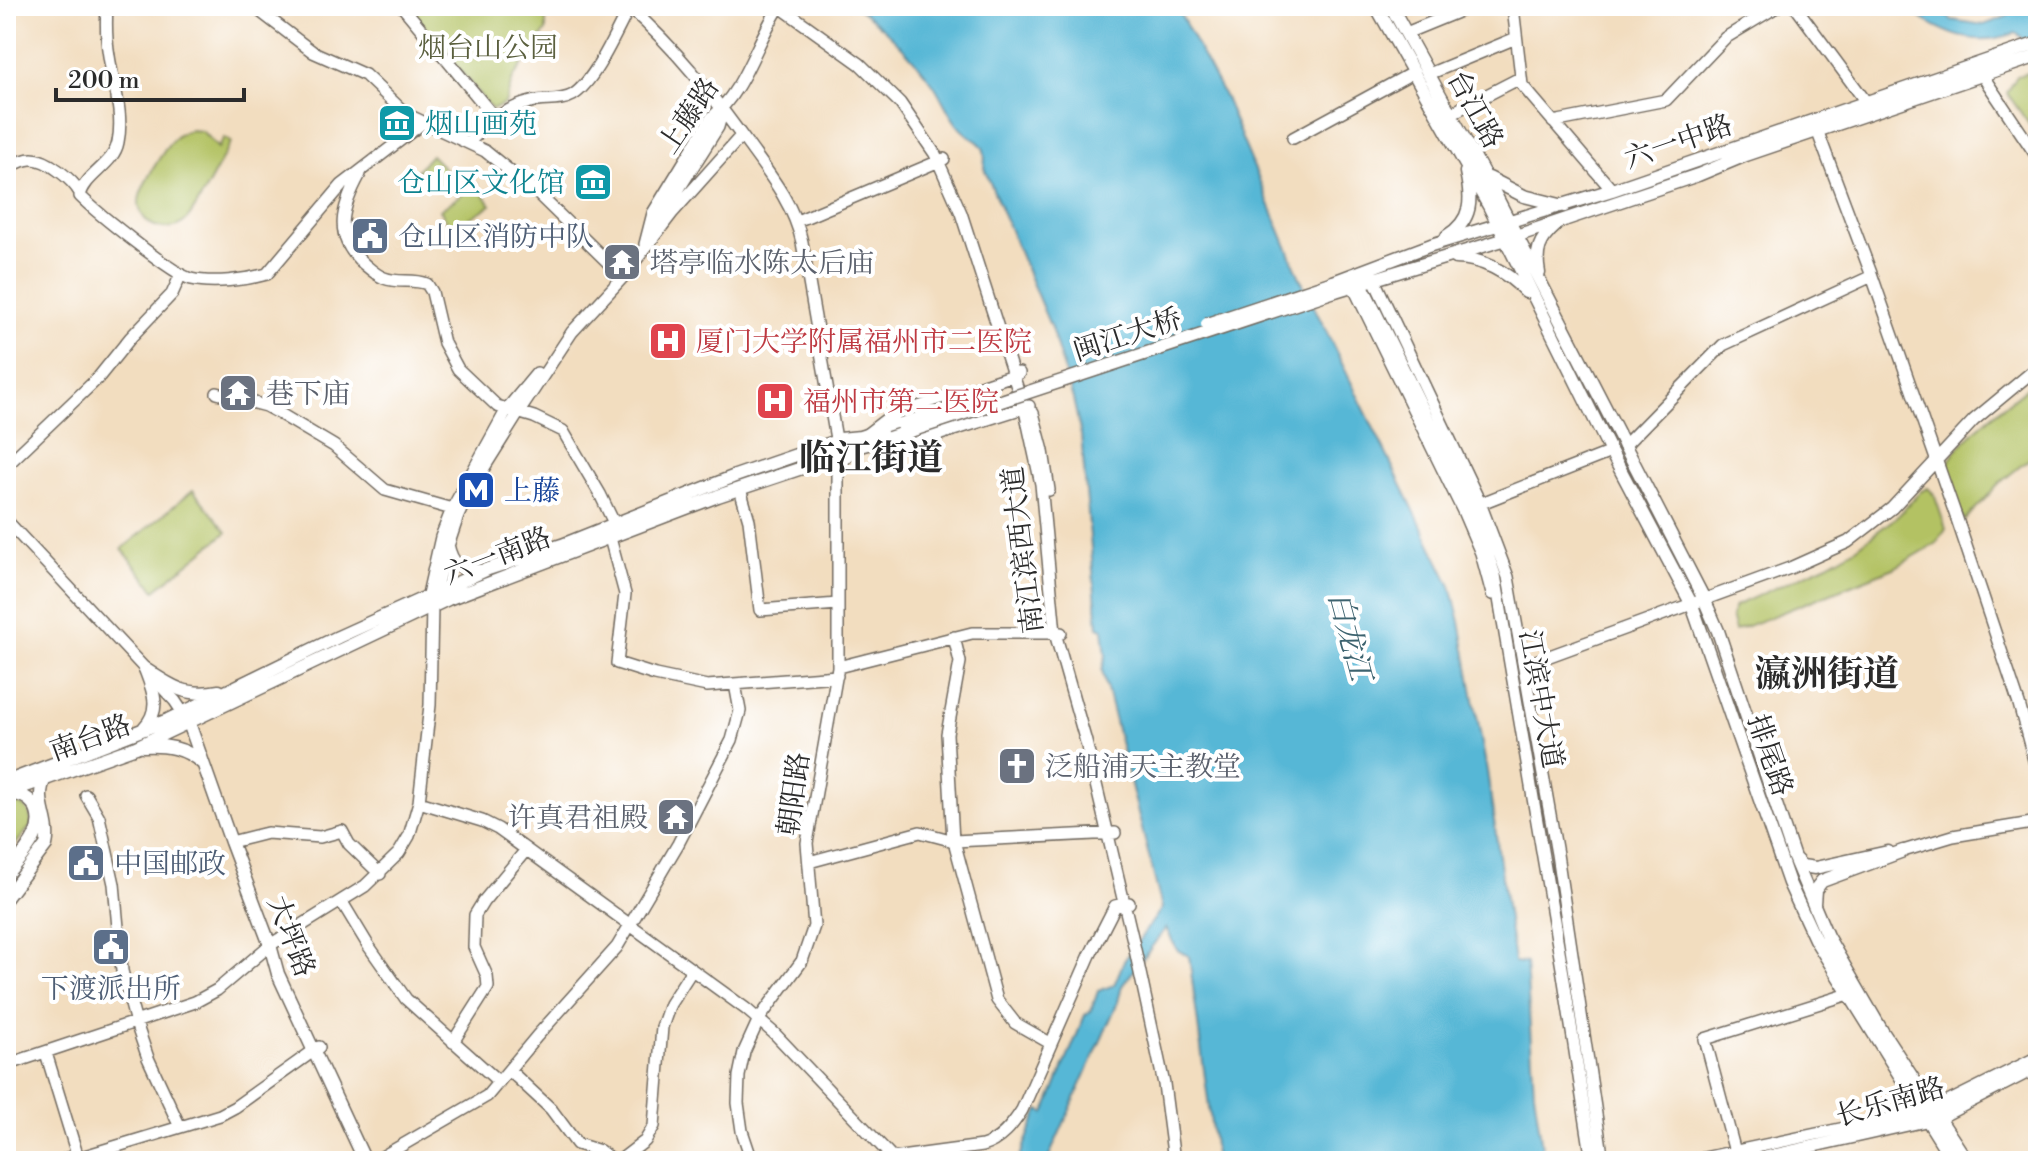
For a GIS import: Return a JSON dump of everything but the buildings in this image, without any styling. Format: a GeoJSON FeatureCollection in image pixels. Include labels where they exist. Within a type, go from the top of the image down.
{"type":"FeatureCollection","features":[{"type":"Feature","properties":{"kind":"main road","name":"台江路"},"geometry":{"type":"LineString","coordinates":[[1376,6],[1504,223]]}},
{"type":"Feature","properties":{"kind":"main road","name":"台江路"},"geometry":{"type":"LineString","coordinates":[[1391,6],[1482,169],[1504,223]]}},
{"type":"Feature","properties":{"kind":"main road","name":"六一中路"},"geometry":{"type":"LineString","coordinates":[[1366,277],[1436,262],[1511,238],[1612,190],[1866,102],[2036,48]]}},
{"type":"Feature","properties":{"kind":"main road","name":"六一中路"},"geometry":{"type":"LineString","coordinates":[[1366,277],[1431,245],[1504,223],[1566,212],[1698,175],[1817,130],[1982,75],[2036,48]]}},
{"type":"Feature","properties":{"kind":"main road"},"geometry":{"type":"LineString","coordinates":[[1431,245],[1459,227],[1470,210],[1471,195],[1464,159]]}},
{"type":"Feature","properties":{"kind":"main road"},"geometry":{"type":"LineString","coordinates":[[1482,169],[1496,183],[1566,212],[1546,235],[1537,252],[1540,298]]}},
{"type":"Feature","properties":{"kind":"main road","name":"排尾路"},"geometry":{"type":"LineString","coordinates":[[1504,223],[1611,452],[1718,631],[1794,858],[1814,907],[1827,936],[1931,1115],[1953,1161]]}},
{"type":"Feature","properties":{"kind":"main road"},"geometry":{"type":"LineString","coordinates":[[1436,262],[1458,258],[1491,266],[1540,298]]}},
{"type":"Feature","properties":{"kind":"main road"},"geometry":{"type":"LineString","coordinates":[[1334,287],[1366,277]]}},
{"type":"Feature","properties":{"kind":"main road","name":"闽江大桥"},"geometry":{"type":"LineString","coordinates":[[867,439],[901,424],[1334,287]]}},
{"type":"Feature","properties":{"kind":"main road","name":"闽江大桥"},"geometry":{"type":"LineString","coordinates":[[867,439],[889,438],[1334,287]]}},
{"type":"Feature","properties":{"kind":"main road","name":"排尾路"},"geometry":{"type":"LineString","coordinates":[[1540,298],[1624,446],[1698,602],[1792,891],[1815,939],[1931,1115],[1967,1161]]}},
{"type":"Feature","properties":{"kind":"main road"},"geometry":{"type":"LineString","coordinates":[[839,443],[845,458],[835,459],[828,453],[839,443],[867,439]]}},
{"type":"Feature","properties":{"kind":"main road","name":"六一南路"},"geometry":{"type":"LineString","coordinates":[[186,718],[430,601],[488,569],[562,545],[735,476],[839,443]]}},
{"type":"Feature","properties":{"kind":"main road","name":"六一南路"},"geometry":{"type":"LineString","coordinates":[[186,718],[234,688],[430,601],[740,489],[835,459]]}},
{"type":"Feature","properties":{"kind":"main road"},"geometry":{"type":"LineString","coordinates":[[145,669],[171,686],[190,693],[206,694],[234,688]]}},
{"type":"Feature","properties":{"kind":"main road"},"geometry":{"type":"LineString","coordinates":[[140,732],[148,725],[155,708],[153,690],[145,669]]}},
{"type":"Feature","properties":{"kind":"main road","name":"南台路"},"geometry":{"type":"LineString","coordinates":[[6,782],[186,718]]}},
{"type":"Feature","properties":{"kind":"main road","name":"南台路"},"geometry":{"type":"LineString","coordinates":[[6,793],[136,747],[186,718]]}},
{"type":"Feature","properties":{"kind":"main road","name":"大坪路"},"geometry":{"type":"LineString","coordinates":[[186,718],[270,945],[316,1049]]}},
{"type":"Feature","properties":{"kind":"main road"},"geometry":{"type":"LineString","coordinates":[[136,747],[158,745],[176,748],[202,763]]}},
{"type":"Feature","properties":{"kind":"main road"},"geometry":{"type":"LineString","coordinates":[[6,875],[48,836],[40,796],[45,779]]}},
{"type":"Feature","properties":{"kind":"main road"},"geometry":{"type":"LineString","coordinates":[[6,793],[21,795],[34,806],[39,823],[39,844],[6,898]]}},
{"type":"Feature","properties":{"kind":"main road"},"geometry":{"type":"LineString","coordinates":[[1794,858],[1802,866],[1811,868],[1841,868],[1872,864],[1903,851]]}},
{"type":"Feature","properties":{"kind":"main road"},"geometry":{"type":"LineString","coordinates":[[1814,907],[1814,895],[1819,884],[1841,868]]}},
{"type":"Feature","properties":{"kind":"main road"},"geometry":{"type":"LineString","coordinates":[[316,1049],[365,1161]]}},
{"type":"Feature","properties":{"kind":"main road"},"geometry":{"type":"LineString","coordinates":[[316,1049],[373,1161]]}},
{"type":"Feature","properties":{"kind":"street"},"geometry":{"type":"LineString","coordinates":[[81,196],[111,159],[119,141],[120,112],[108,52],[107,6]]}},
{"type":"Feature","properties":{"kind":"street"},"geometry":{"type":"LineString","coordinates":[[253,6],[313,52],[365,75],[402,111],[469,142],[537,193],[623,277]]}},
{"type":"Feature","properties":{"kind":"street"},"geometry":{"type":"LineString","coordinates":[[402,6],[495,118]]}},
{"type":"Feature","properties":{"kind":"street","name":"南江滨西大道"},"geometry":{"type":"LineString","coordinates":[[780,6],[837,46],[882,84],[942,160]]}},
{"type":"Feature","properties":{"kind":"street","name":"上藤路"},"geometry":{"type":"LineString","coordinates":[[643,253],[653,213],[711,118],[723,109],[780,6]]}},
{"type":"Feature","properties":{"kind":"street","name":"南江滨西大道"},"geometry":{"type":"LineString","coordinates":[[792,6],[851,48],[887,79],[917,113],[942,160],[1017,373],[1027,406],[1041,484],[1058,633],[1112,833],[1137,942],[1163,1077],[1174,1161]]}},
{"type":"Feature","properties":{"kind":"street"},"geometry":{"type":"LineString","coordinates":[[1406,33],[1472,6]]}},
{"type":"Feature","properties":{"kind":"street"},"geometry":{"type":"LineString","coordinates":[[1553,122],[1666,100],[1725,38],[1778,6]]}},
{"type":"Feature","properties":{"kind":"street"},"geometry":{"type":"LineString","coordinates":[[1795,6],[1866,102]]}},
{"type":"Feature","properties":{"kind":"street"},"geometry":{"type":"LineString","coordinates":[[469,142],[495,118],[516,106],[562,99],[578,91],[630,7],[680,56],[723,109],[768,172],[797,221],[839,443]]}},
{"type":"Feature","properties":{"kind":"street"},"geometry":{"type":"LineString","coordinates":[[1516,9],[1520,78],[1525,89],[1612,190]]}},
{"type":"Feature","properties":{"kind":"street"},"geometry":{"type":"LineString","coordinates":[[1429,74],[1516,38]]}},
{"type":"Feature","properties":{"kind":"street"},"geometry":{"type":"LineString","coordinates":[[1293,138],[1414,72]]}},
{"type":"Feature","properties":{"kind":"street"},"geometry":{"type":"LineString","coordinates":[[1982,75],[2038,158]]}},
{"type":"Feature","properties":{"kind":"street"},"geometry":{"type":"LineString","coordinates":[[1452,113],[1520,78]]}},
{"type":"Feature","properties":{"kind":"street"},"geometry":{"type":"LineString","coordinates":[[643,253],[666,208],[718,127],[723,109]]}},
{"type":"Feature","properties":{"kind":"street"},"geometry":{"type":"LineString","coordinates":[[6,169],[24,160],[40,160],[74,184],[81,196],[190,278],[208,280],[267,274],[337,191],[424,122]]}},
{"type":"Feature","properties":{"kind":"street"},"geometry":{"type":"LineString","coordinates":[[1817,130],[1872,276],[2024,722],[2038,775]]}},
{"type":"Feature","properties":{"kind":"street"},"geometry":{"type":"LineString","coordinates":[[6,1065],[178,1009],[209,994],[270,945],[342,902],[395,859],[406,841],[419,802],[430,705],[430,601],[441,537],[452,509],[513,411],[572,332],[623,277],[739,132]]}},
{"type":"Feature","properties":{"kind":"street"},"geometry":{"type":"LineString","coordinates":[[698,183],[701,156]]}},
{"type":"Feature","properties":{"kind":"street"},"geometry":{"type":"LineString","coordinates":[[797,221],[942,160]]}},
{"type":"Feature","properties":{"kind":"street"},"geometry":{"type":"LineString","coordinates":[[364,168],[350,195],[344,216],[343,231],[349,248],[372,271],[384,278],[427,284],[432,292],[444,343],[454,364],[495,404],[564,433],[614,523]]}},
{"type":"Feature","properties":{"kind":"street"},"geometry":{"type":"LineString","coordinates":[[6,466],[98,378],[172,294],[181,274]]}},
{"type":"Feature","properties":{"kind":"street"},"geometry":{"type":"LineString","coordinates":[[1624,446],[1723,345],[1872,276]]}},
{"type":"Feature","properties":{"kind":"street"},"geometry":{"type":"LineString","coordinates":[[1366,277],[1471,507],[1508,577],[1559,866],[1603,1161]]}},
{"type":"Feature","properties":{"kind":"street","name":"江滨中大道"},"geometry":{"type":"LineString","coordinates":[[1366,277],[1471,507],[1495,575],[1592,1161]]}},
{"type":"Feature","properties":{"kind":"street"},"geometry":{"type":"LineString","coordinates":[[1525,665],[1822,556],[1848,542],[1892,508],[1974,420],[2038,367]]}},
{"type":"Feature","properties":{"kind":"street"},"geometry":{"type":"LineString","coordinates":[[867,439],[889,417],[1017,373]]}},
{"type":"Feature","properties":{"kind":"street"},"geometry":{"type":"LineString","coordinates":[[217,393],[277,412],[334,446],[385,490],[452,509]]}},
{"type":"Feature","properties":{"kind":"street"},"geometry":{"type":"LineString","coordinates":[[867,439],[909,444],[1027,406]]}},
{"type":"Feature","properties":{"kind":"street"},"geometry":{"type":"LineString","coordinates":[[430,601],[448,543],[470,490],[513,411]]}},
{"type":"Feature","properties":{"kind":"street"},"geometry":{"type":"LineString","coordinates":[[1471,507],[1611,452]]}},
{"type":"Feature","properties":{"kind":"street","name":"朝阳路"},"geometry":{"type":"LineString","coordinates":[[752,1161],[740,1122],[738,1085],[744,1052],[759,1019],[800,965],[815,917],[809,862],[809,823],[838,672],[835,459]]}},
{"type":"Feature","properties":{"kind":"street"},"geometry":{"type":"LineString","coordinates":[[740,489],[749,520],[760,610],[838,604]]}},
{"type":"Feature","properties":{"kind":"street","name":"江滨中大道"},"geometry":{"type":"LineString","coordinates":[[1471,507],[1495,610],[1534,831],[1584,1161]]}},
{"type":"Feature","properties":{"kind":"street"},"geometry":{"type":"LineString","coordinates":[[6,520],[145,669],[186,718]]}},
{"type":"Feature","properties":{"kind":"street"},"geometry":{"type":"LineString","coordinates":[[610,538],[625,594],[617,663],[700,685],[838,672],[954,637],[985,632],[1058,633]]}},
{"type":"Feature","properties":{"kind":"street"},"geometry":{"type":"LineString","coordinates":[[448,543],[452,558],[460,568],[472,571],[488,569]]}},
{"type":"Feature","properties":{"kind":"street"},"geometry":{"type":"LineString","coordinates":[[954,637],[960,662],[947,734],[954,841],[995,996],[1015,1023],[1050,1043]]}},
{"type":"Feature","properties":{"kind":"street"},"geometry":{"type":"LineString","coordinates":[[373,1161],[482,1100],[587,982],[631,926],[732,740],[740,711],[735,684]]}},
{"type":"Feature","properties":{"kind":"street"},"geometry":{"type":"LineString","coordinates":[[2024,722],[2038,718]]}},
{"type":"Feature","properties":{"kind":"street"},"geometry":{"type":"LineString","coordinates":[[86,795],[98,813],[114,884],[122,971],[136,1023],[148,1058],[180,1127]]}},
{"type":"Feature","properties":{"kind":"street"},"geometry":{"type":"LineString","coordinates":[[419,802],[488,823],[759,1019],[895,1159]]}},
{"type":"Feature","properties":{"kind":"street"},"geometry":{"type":"LineString","coordinates":[[1903,851],[1953,836],[2038,822]]}},
{"type":"Feature","properties":{"kind":"street"},"geometry":{"type":"LineString","coordinates":[[231,842],[267,833],[320,837],[342,831],[349,844],[380,874]]}},
{"type":"Feature","properties":{"kind":"street"},"geometry":{"type":"LineString","coordinates":[[809,862],[920,832],[954,841],[1112,833]]}},
{"type":"Feature","properties":{"kind":"street"},"geometry":{"type":"LineString","coordinates":[[453,1042],[488,987],[487,976],[474,947],[475,915],[526,850]]}},
{"type":"Feature","properties":{"kind":"street"},"geometry":{"type":"LineString","coordinates":[[342,902],[398,989],[499,1082]]}},
{"type":"Feature","properties":{"kind":"street"},"geometry":{"type":"LineString","coordinates":[[875,1161],[990,1143],[1008,1129],[1024,1106],[1050,1043],[1115,906],[1128,904]]}},
{"type":"Feature","properties":{"kind":"street","name":"南江滨西大道"},"geometry":{"type":"LineString","coordinates":[[1141,961],[1168,1074],[1180,1161]]}},
{"type":"Feature","properties":{"kind":"street"},"geometry":{"type":"LineString","coordinates":[[509,1070],[542,1099],[577,1144],[600,1151],[616,1161],[645,1141],[652,1130],[657,1113],[663,1022],[670,1004],[692,970]]}},
{"type":"Feature","properties":{"kind":"street"},"geometry":{"type":"LineString","coordinates":[[1735,1152],[1705,1039],[1849,994]]}},
{"type":"Feature","properties":{"kind":"street"},"geometry":{"type":"LineString","coordinates":[[61,1161],[220,1115],[316,1049]]}},
{"type":"Feature","properties":{"kind":"street"},"geometry":{"type":"LineString","coordinates":[[46,1053],[78,1158]]}},
{"type":"Feature","properties":{"kind":"street"},"geometry":{"type":"LineString","coordinates":[[1690,1161],[1931,1115],[2038,1057]]}},
{"type":"Feature","properties":{"kind":"street","name":"长乐南路"},"geometry":{"type":"LineString","coordinates":[[1747,1161],[1931,1115],[2038,1067]]}},
{"type":"Feature","properties":{"kind":"green space","name":"烟台山公园"},"geometry":{"type":"Polygon","coordinates":[[[408,6],[546,6],[546,31],[513,78],[505,104],[492,110],[408,6]]]}},
{"type":"Feature","properties":{"kind":"green space"},"geometry":{"type":"Polygon","coordinates":[[[2038,70],[2038,137],[2007,93],[2017,76],[2038,70]]]}},
{"type":"Feature","properties":{"kind":"green space"},"geometry":{"type":"Polygon","coordinates":[[[190,130],[202,131],[218,148],[224,138],[231,142],[189,217],[175,227],[159,227],[145,219],[140,197],[152,170],[170,144],[179,134],[190,130]]]}},
{"type":"Feature","properties":{"kind":"green space"},"geometry":{"type":"Polygon","coordinates":[[[431,155],[453,177],[439,191],[417,170],[431,155]]]}},
{"type":"Feature","properties":{"kind":"green space"},"geometry":{"type":"Polygon","coordinates":[[[477,184],[491,205],[452,229],[440,210],[477,184]]]}},
{"type":"Feature","properties":{"kind":"green space"},"geometry":{"type":"Polygon","coordinates":[[[2038,379],[2038,452],[2003,480],[1964,521],[1947,480],[1947,467],[1952,457],[1987,420],[2038,379]]]}},
{"type":"Feature","properties":{"kind":"green space"},"geometry":{"type":"Polygon","coordinates":[[[1928,488],[1934,494],[1946,529],[1937,543],[1894,568],[1735,631],[1731,616],[1735,606],[1856,548],[1928,488]]]}},
{"type":"Feature","properties":{"kind":"green space"},"geometry":{"type":"Polygon","coordinates":[[[193,490],[227,532],[155,590],[122,549],[193,490]]]}},
{"type":"Feature","properties":{"kind":"green space"},"geometry":{"type":"Polygon","coordinates":[[[15,803],[28,811],[31,826],[6,856],[6,806],[15,803]]]}},
{"type":"Feature","properties":{"kind":"water","name":"白龙江"},"geometry":{"type":"Polygon","coordinates":[[[854,6],[1176,6],[1225,98],[1300,278],[1451,586],[1487,771],[1514,962],[1526,963],[1534,1092],[1544,1161],[1216,1161],[1189,956],[1177,950],[1166,928],[1122,986],[1118,1002],[1047,1161],[1018,1161],[1039,1110],[1045,1113],[1098,991],[1114,985],[1124,961],[1162,908],[1102,670],[1106,656],[1103,629],[1098,627],[1081,435],[1051,328],[984,168],[983,147],[956,124],[935,87],[905,50],[854,6]]]}},
{"type":"Feature","properties":{"kind":"water"},"geometry":{"type":"Polygon","coordinates":[[[1900,6],[1932,6],[1952,20],[1984,25],[2008,16],[2007,6],[2038,6],[2038,50],[2016,33],[1983,39],[1955,35],[1900,6]]]}},
{"type":"Feature","properties":{"kind":"place","name":"烟山画苑"},"geometry":{"type":"Point","coordinates":[397,123]}},
{"type":"Feature","properties":{"kind":"place","name":"仓山区文化馆"},"geometry":{"type":"Point","coordinates":[593,182]}},
{"type":"Feature","properties":{"kind":"place","name":"仓山区消防中队"},"geometry":{"type":"Point","coordinates":[370,236]}},
{"type":"Feature","properties":{"kind":"place","name":"塔亭临水陈太后庙"},"geometry":{"type":"Point","coordinates":[622,262]}},
{"type":"Feature","properties":{"kind":"place","name":"厦门大学附属福州市二医院"},"geometry":{"type":"Point","coordinates":[668,341]}},
{"type":"Feature","properties":{"kind":"place","name":"巷下庙"},"geometry":{"type":"Point","coordinates":[238,393]}},
{"type":"Feature","properties":{"kind":"place","name":"福州市第二医院"},"geometry":{"type":"Point","coordinates":[775,401]}},
{"type":"Feature","properties":{"kind":"place","name":"上藤"},"geometry":{"type":"Point","coordinates":[476,490]}},
{"type":"Feature","properties":{"kind":"place","name":"泛船浦天主教堂"},"geometry":{"type":"Point","coordinates":[1017,766]}},
{"type":"Feature","properties":{"kind":"place","name":"许真君祖殿"},"geometry":{"type":"Point","coordinates":[676,817]}},
{"type":"Feature","properties":{"kind":"place","name":"中国邮政"},"geometry":{"type":"Point","coordinates":[86,863]}},
{"type":"Feature","properties":{"kind":"place","name":"下渡派出所"},"geometry":{"type":"Point","coordinates":[111,947]}},
{"type":"Feature","properties":{"kind":"district","name":"临江街道"},"geometry":{"type":"Point","coordinates":[871,457]}},
{"type":"Feature","properties":{"kind":"district","name":"瀛洲街道"},"geometry":{"type":"Point","coordinates":[1827,673]}}]}
